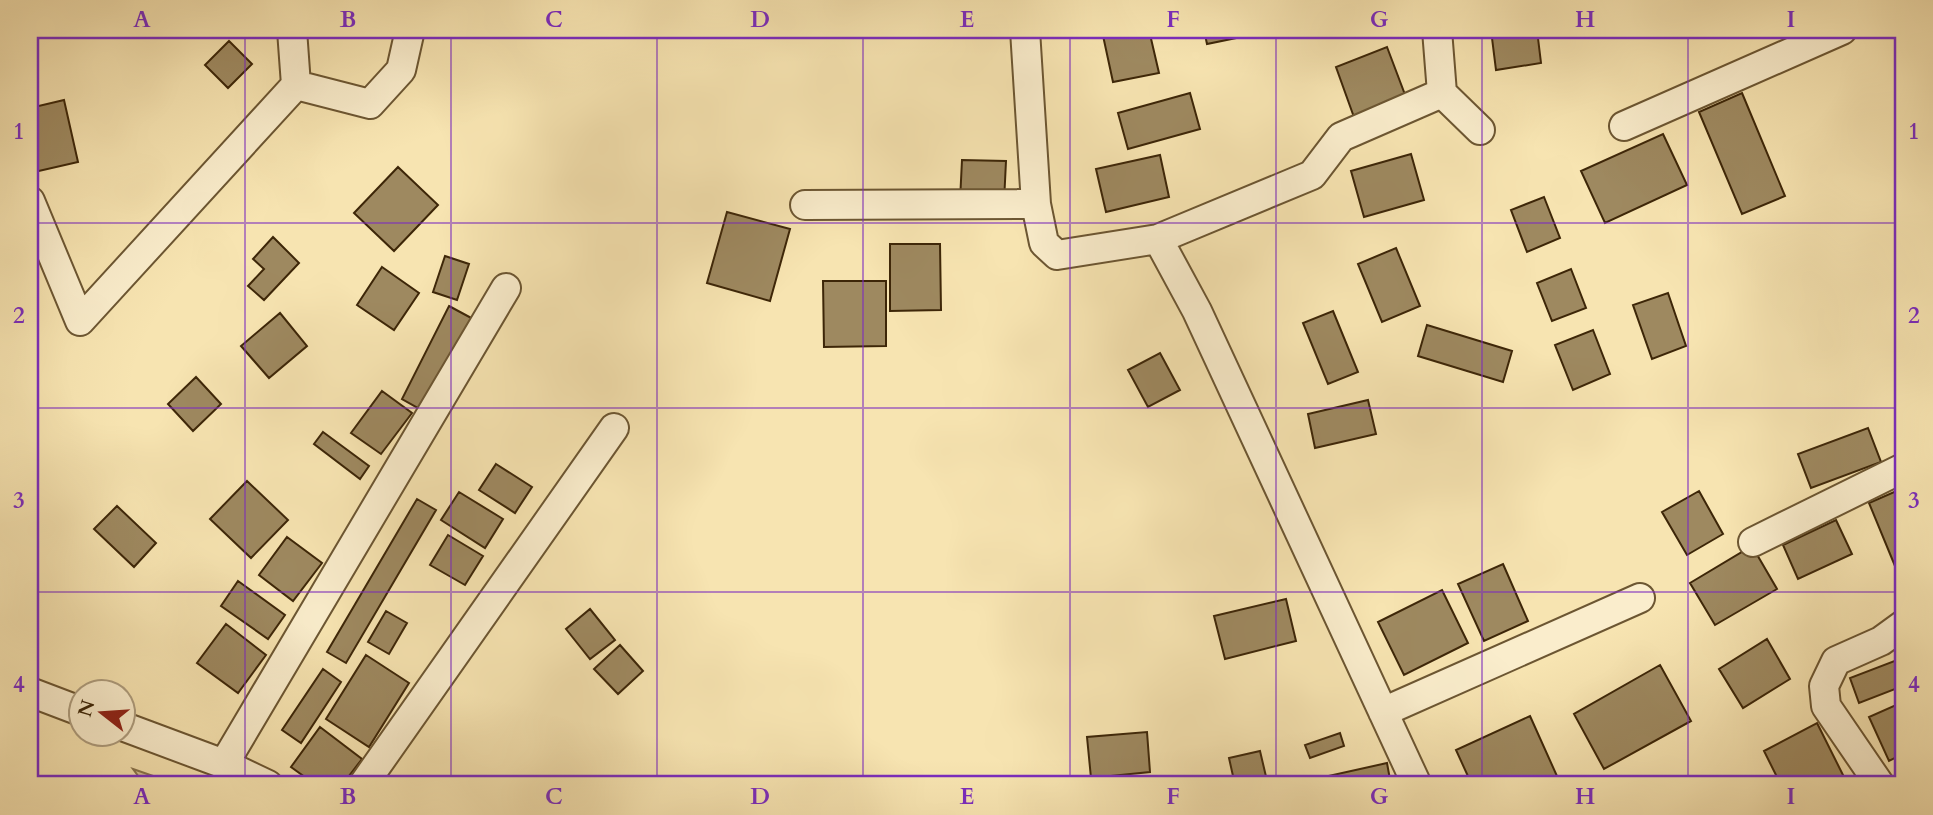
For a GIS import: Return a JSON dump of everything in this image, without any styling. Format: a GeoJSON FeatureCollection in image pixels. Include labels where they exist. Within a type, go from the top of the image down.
{"type":"FeatureCollection","features":[{"type":"Feature","properties":{"kind":"street"},"geometry":{"type":"LineString","coordinates":[[30,201],[80,321],[296,85],[292,30]]}},
{"type":"Feature","properties":{"kind":"street"},"geometry":{"type":"LineString","coordinates":[[296,85],[370,104],[401,69],[410,30]]}},
{"type":"Feature","properties":{"kind":"street"},"geometry":{"type":"LineString","coordinates":[[1026,30],[1036,204],[1044,243],[1058,256],[1158,239],[1312,175],[1341,137],[1441,93]]}},
{"type":"Feature","properties":{"kind":"street"},"geometry":{"type":"LineString","coordinates":[[1437,30],[1441,93],[1480,130]]}},
{"type":"Feature","properties":{"kind":"street"},"geometry":{"type":"LineString","coordinates":[[1624,126],[1842,30]]}},
{"type":"Feature","properties":{"kind":"street"},"geometry":{"type":"LineString","coordinates":[[805,205],[1036,204]]}},
{"type":"Feature","properties":{"kind":"street"},"geometry":{"type":"LineString","coordinates":[[1158,239],[1197,311],[1417,785]]}},
{"type":"Feature","properties":{"kind":"street"},"geometry":{"type":"LineString","coordinates":[[224,764],[506,288]]}},
{"type":"Feature","properties":{"kind":"street"},"geometry":{"type":"LineString","coordinates":[[363,785],[614,428]]}},
{"type":"Feature","properties":{"kind":"street"},"geometry":{"type":"LineString","coordinates":[[1753,542],[1903,468]]}},
{"type":"Feature","properties":{"kind":"street"},"geometry":{"type":"LineString","coordinates":[[1383,712],[1640,597]]}},
{"type":"Feature","properties":{"kind":"street"},"geometry":{"type":"LineString","coordinates":[[1880,785],[1826,706],[1824,686],[1836,660],[1881,641],[1903,625]]}},
{"type":"Feature","properties":{"kind":"street"},"geometry":{"type":"LineString","coordinates":[[30,692],[66,706]]}},
{"type":"Feature","properties":{"kind":"street"},"geometry":{"type":"LineString","coordinates":[[136,731],[224,764],[268,785]]}},
{"type":"Feature","properties":{"kind":"shaded area"},"geometry":{"type":"Polygon","coordinates":[[[133,769],[179,785],[145,785],[133,769]]]}},
{"type":"Feature","properties":{"kind":"building"},"geometry":{"type":"Polygon","coordinates":[[[1149,30],[1159,73],[1113,82],[1102,31],[1149,30]]]}},
{"type":"Feature","properties":{"kind":"building"},"geometry":{"type":"Polygon","coordinates":[[[1204,30],[1275,30],[1207,44],[1204,30]]]}},
{"type":"Feature","properties":{"kind":"building"},"geometry":{"type":"Polygon","coordinates":[[[1491,30],[1537,30],[1541,63],[1496,70],[1491,30]]]}},
{"type":"Feature","properties":{"kind":"building"},"geometry":{"type":"Polygon","coordinates":[[[229,41],[252,64],[228,88],[205,65],[229,41]]]}},
{"type":"Feature","properties":{"kind":"building"},"geometry":{"type":"Polygon","coordinates":[[[1387,47],[1407,100],[1355,120],[1336,67],[1387,47]]]}},
{"type":"Feature","properties":{"kind":"building"},"geometry":{"type":"Polygon","coordinates":[[[1190,93],[1200,129],[1128,149],[1118,113],[1190,93]]]}},
{"type":"Feature","properties":{"kind":"building"},"geometry":{"type":"Polygon","coordinates":[[[1742,93],[1785,196],[1742,214],[1699,112],[1742,93]]]}},
{"type":"Feature","properties":{"kind":"building"},"geometry":{"type":"Polygon","coordinates":[[[64,100],[78,162],[30,173],[30,108],[64,100]]]}},
{"type":"Feature","properties":{"kind":"building"},"geometry":{"type":"Polygon","coordinates":[[[1663,134],[1687,185],[1605,223],[1581,171],[1663,134]]]}},
{"type":"Feature","properties":{"kind":"building"},"geometry":{"type":"Polygon","coordinates":[[[1411,154],[1424,200],[1364,217],[1351,171],[1411,154]]]}},
{"type":"Feature","properties":{"kind":"building"},"geometry":{"type":"Polygon","coordinates":[[[1160,155],[1169,197],[1106,212],[1096,169],[1160,155]]]}},
{"type":"Feature","properties":{"kind":"building"},"geometry":{"type":"Polygon","coordinates":[[[962,160],[1006,161],[1004,202],[960,201],[962,160]]]}},
{"type":"Feature","properties":{"kind":"building"},"geometry":{"type":"Polygon","coordinates":[[[398,167],[438,205],[394,251],[354,213],[398,167]]]}},
{"type":"Feature","properties":{"kind":"building"},"geometry":{"type":"Polygon","coordinates":[[[1544,197],[1560,238],[1527,252],[1511,210],[1544,197]]]}},
{"type":"Feature","properties":{"kind":"building"},"geometry":{"type":"Polygon","coordinates":[[[727,212],[790,229],[770,301],[707,283],[727,212]]]}},
{"type":"Feature","properties":{"kind":"building"},"geometry":{"type":"Polygon","coordinates":[[[273,237],[299,263],[264,300],[248,286],[264,269],[253,259],[273,237]]]}},
{"type":"Feature","properties":{"kind":"building"},"geometry":{"type":"Polygon","coordinates":[[[890,244],[940,244],[941,310],[890,311],[890,244]]]}},
{"type":"Feature","properties":{"kind":"building"},"geometry":{"type":"Polygon","coordinates":[[[1396,248],[1420,306],[1382,322],[1358,264],[1396,248]]]}},
{"type":"Feature","properties":{"kind":"building"},"geometry":{"type":"Polygon","coordinates":[[[445,256],[469,264],[457,300],[433,292],[445,256]]]}},
{"type":"Feature","properties":{"kind":"building"},"geometry":{"type":"Polygon","coordinates":[[[382,267],[419,293],[394,330],[357,305],[382,267]]]}},
{"type":"Feature","properties":{"kind":"building"},"geometry":{"type":"Polygon","coordinates":[[[1571,269],[1586,308],[1552,321],[1537,283],[1571,269]]]}},
{"type":"Feature","properties":{"kind":"building"},"geometry":{"type":"Polygon","coordinates":[[[823,281],[886,281],[886,346],[824,347],[823,281]]]}},
{"type":"Feature","properties":{"kind":"building"},"geometry":{"type":"Polygon","coordinates":[[[1668,293],[1686,346],[1652,359],[1633,305],[1668,293]]]}},
{"type":"Feature","properties":{"kind":"building"},"geometry":{"type":"Polygon","coordinates":[[[449,306],[475,320],[427,413],[402,399],[449,306]]]}},
{"type":"Feature","properties":{"kind":"building"},"geometry":{"type":"Polygon","coordinates":[[[1333,311],[1358,372],[1328,384],[1303,323],[1333,311]]]}},
{"type":"Feature","properties":{"kind":"building"},"geometry":{"type":"Polygon","coordinates":[[[280,313],[307,346],[269,378],[241,346],[280,313]]]}},
{"type":"Feature","properties":{"kind":"building"},"geometry":{"type":"Polygon","coordinates":[[[1427,325],[1512,351],[1503,382],[1418,356],[1427,325]]]}},
{"type":"Feature","properties":{"kind":"building"},"geometry":{"type":"Polygon","coordinates":[[[1593,330],[1610,374],[1573,390],[1555,345],[1593,330]]]}},
{"type":"Feature","properties":{"kind":"building"},"geometry":{"type":"Polygon","coordinates":[[[1160,353],[1180,390],[1148,407],[1128,370],[1160,353]]]}},
{"type":"Feature","properties":{"kind":"building"},"geometry":{"type":"Polygon","coordinates":[[[196,377],[221,404],[193,431],[168,404],[196,377]]]}},
{"type":"Feature","properties":{"kind":"building"},"geometry":{"type":"Polygon","coordinates":[[[382,391],[412,413],[381,454],[351,433],[382,391]]]}},
{"type":"Feature","properties":{"kind":"building"},"geometry":{"type":"Polygon","coordinates":[[[1368,400],[1376,434],[1315,448],[1308,414],[1368,400]]]}},
{"type":"Feature","properties":{"kind":"building"},"geometry":{"type":"Polygon","coordinates":[[[1868,428],[1881,462],[1811,488],[1798,454],[1868,428]]]}},
{"type":"Feature","properties":{"kind":"building"},"geometry":{"type":"Polygon","coordinates":[[[323,432],[369,466],[360,479],[314,444],[323,432]]]}},
{"type":"Feature","properties":{"kind":"building"},"geometry":{"type":"Polygon","coordinates":[[[496,464],[532,487],[515,513],[479,490],[496,464]]]}},
{"type":"Feature","properties":{"kind":"building"},"geometry":{"type":"Polygon","coordinates":[[[247,481],[288,520],[251,558],[210,519],[247,481]]]}},
{"type":"Feature","properties":{"kind":"building"},"geometry":{"type":"Polygon","coordinates":[[[1901,489],[1903,562],[1895,566],[1869,503],[1901,489]]]}},
{"type":"Feature","properties":{"kind":"building"},"geometry":{"type":"Polygon","coordinates":[[[1699,491],[1723,534],[1687,555],[1662,512],[1699,491]]]}},
{"type":"Feature","properties":{"kind":"building"},"geometry":{"type":"Polygon","coordinates":[[[459,492],[503,519],[485,548],[441,520],[459,492]]]}},
{"type":"Feature","properties":{"kind":"building"},"geometry":{"type":"Polygon","coordinates":[[[417,499],[436,510],[346,663],[327,652],[417,499]]]}},
{"type":"Feature","properties":{"kind":"building"},"geometry":{"type":"Polygon","coordinates":[[[117,506],[156,543],[134,567],[94,529],[117,506]]]}},
{"type":"Feature","properties":{"kind":"building"},"geometry":{"type":"Polygon","coordinates":[[[1836,520],[1852,554],[1798,579],[1783,545],[1836,520]]]}},
{"type":"Feature","properties":{"kind":"building"},"geometry":{"type":"Polygon","coordinates":[[[448,535],[483,556],[465,585],[430,565],[448,535]]]}},
{"type":"Feature","properties":{"kind":"building"},"geometry":{"type":"Polygon","coordinates":[[[287,537],[322,563],[293,601],[259,575],[287,537]]]}},
{"type":"Feature","properties":{"kind":"building"},"geometry":{"type":"Polygon","coordinates":[[[1752,546],[1777,589],[1715,625],[1690,583],[1752,546]]]}},
{"type":"Feature","properties":{"kind":"building"},"geometry":{"type":"Polygon","coordinates":[[[1503,564],[1528,621],[1484,641],[1458,584],[1503,564]]]}},
{"type":"Feature","properties":{"kind":"building"},"geometry":{"type":"Polygon","coordinates":[[[238,581],[285,615],[268,639],[221,606],[238,581]]]}},
{"type":"Feature","properties":{"kind":"building"},"geometry":{"type":"Polygon","coordinates":[[[1442,590],[1468,643],[1404,675],[1378,622],[1442,590]]]}},
{"type":"Feature","properties":{"kind":"building"},"geometry":{"type":"Polygon","coordinates":[[[1286,599],[1296,641],[1225,659],[1214,616],[1286,599]]]}},
{"type":"Feature","properties":{"kind":"building"},"geometry":{"type":"Polygon","coordinates":[[[590,609],[615,640],[590,659],[566,629],[590,609]]]}},
{"type":"Feature","properties":{"kind":"building"},"geometry":{"type":"Polygon","coordinates":[[[386,611],[407,623],[389,654],[368,642],[386,611]]]}},
{"type":"Feature","properties":{"kind":"building"},"geometry":{"type":"Polygon","coordinates":[[[226,624],[266,655],[238,693],[197,663],[226,624]]]}},
{"type":"Feature","properties":{"kind":"building"},"geometry":{"type":"Polygon","coordinates":[[[1767,639],[1790,679],[1743,708],[1719,669],[1767,639]]]}},
{"type":"Feature","properties":{"kind":"building"},"geometry":{"type":"Polygon","coordinates":[[[620,645],[643,671],[618,694],[594,669],[620,645]]]}},
{"type":"Feature","properties":{"kind":"building"},"geometry":{"type":"Polygon","coordinates":[[[366,655],[409,683],[369,747],[326,719],[366,655]]]}},
{"type":"Feature","properties":{"kind":"building"},"geometry":{"type":"Polygon","coordinates":[[[1897,660],[1903,686],[1859,703],[1850,678],[1897,660]]]}},
{"type":"Feature","properties":{"kind":"building"},"geometry":{"type":"Polygon","coordinates":[[[1660,665],[1691,721],[1604,769],[1574,714],[1660,665]]]}},
{"type":"Feature","properties":{"kind":"building"},"geometry":{"type":"Polygon","coordinates":[[[323,669],[341,682],[301,743],[282,730],[323,669]]]}},
{"type":"Feature","properties":{"kind":"building"},"geometry":{"type":"Polygon","coordinates":[[[1896,705],[1903,721],[1903,754],[1889,761],[1869,717],[1896,705]]]}},
{"type":"Feature","properties":{"kind":"building"},"geometry":{"type":"Polygon","coordinates":[[[1530,716],[1561,785],[1472,785],[1456,750],[1530,716]]]}},
{"type":"Feature","properties":{"kind":"building"},"geometry":{"type":"Polygon","coordinates":[[[1817,723],[1845,779],[1832,785],[1781,785],[1764,751],[1817,723]]]}},
{"type":"Feature","properties":{"kind":"building"},"geometry":{"type":"Polygon","coordinates":[[[320,727],[362,759],[342,785],[316,785],[291,767],[320,727]]]}},
{"type":"Feature","properties":{"kind":"building"},"geometry":{"type":"Polygon","coordinates":[[[1147,732],[1150,772],[1091,778],[1087,737],[1147,732]]]}},
{"type":"Feature","properties":{"kind":"building"},"geometry":{"type":"Polygon","coordinates":[[[1340,733],[1344,746],[1310,758],[1305,745],[1340,733]]]}},
{"type":"Feature","properties":{"kind":"building"},"geometry":{"type":"Polygon","coordinates":[[[1260,751],[1268,785],[1235,785],[1229,758],[1260,751]]]}},
{"type":"Feature","properties":{"kind":"building"},"geometry":{"type":"Polygon","coordinates":[[[1387,763],[1391,785],[1326,785],[1324,777],[1387,763]]]}}]}
